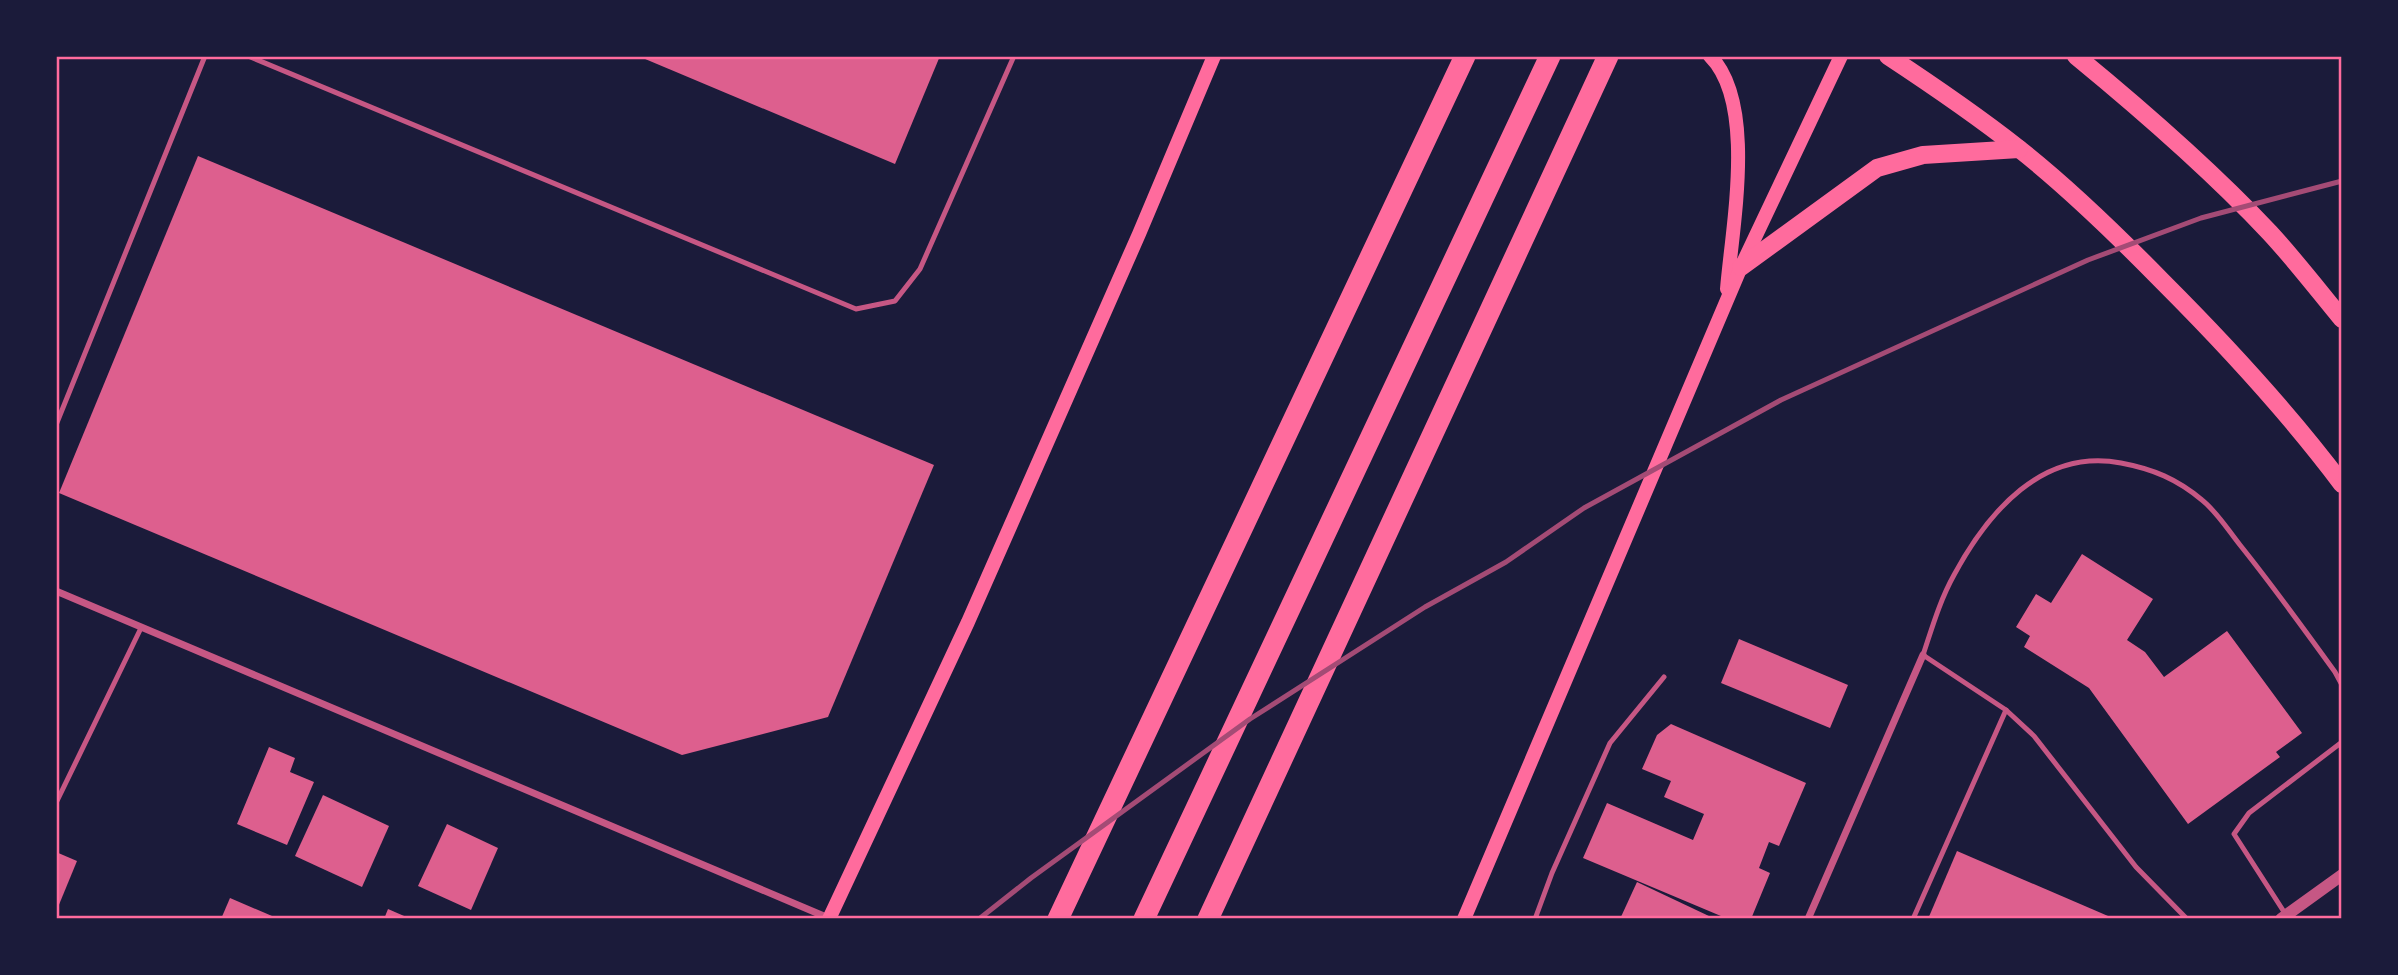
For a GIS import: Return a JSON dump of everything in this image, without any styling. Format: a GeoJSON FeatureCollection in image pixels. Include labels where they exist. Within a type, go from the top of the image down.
{"type":"FeatureCollection","features":[{"type":"Feature","properties":{"kind":"highway"},"geometry":{"type":"LineString","coordinates":[[1058,919],[1465,56]]}},
{"type":"Feature","properties":{"kind":"highway"},"geometry":{"type":"LineString","coordinates":[[1144,919],[1550,56]]}},
{"type":"Feature","properties":{"kind":"highway"},"geometry":{"type":"LineString","coordinates":[[1208,919],[1608,56]]}},
{"type":"Feature","properties":{"kind":"main road"},"geometry":{"type":"LineString","coordinates":[[830,919],[979,597],[1139,234],[1214,56]]}},
{"type":"Feature","properties":{"kind":"main road"},"geometry":{"type":"LineString","coordinates":[[1710,56],[1719,64],[1731,88],[1738,125],[1738,168],[1726,304]]}},
{"type":"Feature","properties":{"kind":"main road"},"geometry":{"type":"LineString","coordinates":[[1464,919],[1741,267],[1841,56]]}},
{"type":"Feature","properties":{"kind":"main road"},"geometry":{"type":"LineString","coordinates":[[1888,56],[1941,91],[2019,149],[2090,211],[2190,309],[2314,446],[2342,484]]}},
{"type":"Feature","properties":{"kind":"main road"},"geometry":{"type":"LineString","coordinates":[[2076,56],[2160,127],[2213,177],[2269,233],[2342,319]]}},
{"type":"Feature","properties":{"kind":"main road"},"geometry":{"type":"LineString","coordinates":[[1741,267],[1877,168],[1923,155],[2019,149]]}},
{"type":"Feature","properties":{"kind":"street"},"geometry":{"type":"LineString","coordinates":[[56,591],[830,919]]}},
{"type":"Feature","properties":{"kind":"street"},"geometry":{"type":"LineString","coordinates":[[1808,919],[1923,655]]}},
{"type":"Feature","properties":{"kind":"street"},"geometry":{"type":"LineString","coordinates":[[2285,918],[2342,876]]}},
{"type":"Feature","properties":{"kind":"lane"},"geometry":{"type":"LineString","coordinates":[[56,425],[205,56]]}},
{"type":"Feature","properties":{"kind":"lane"},"geometry":{"type":"LineString","coordinates":[[248,56],[856,309],[895,301],[920,269],[1014,56]]}},
{"type":"Feature","properties":{"kind":"lane"},"geometry":{"type":"LineString","coordinates":[[2188,919],[2136,867],[2034,736],[2006,710],[1923,655],[1954,575],[1996,511],[2026,484],[2060,466],[2102,459],[2150,468],[2178,482],[2205,502],[2276,590],[2342,685]]}},
{"type":"Feature","properties":{"kind":"lane"},"geometry":{"type":"LineString","coordinates":[[56,803],[141,628]]}},
{"type":"Feature","properties":{"kind":"lane"},"geometry":{"type":"LineString","coordinates":[[1535,919],[1552,873],[1611,743],[1664,677]]}},
{"type":"Feature","properties":{"kind":"lane"},"geometry":{"type":"LineString","coordinates":[[1913,919],[2006,710]]}},
{"type":"Feature","properties":{"kind":"lane"},"geometry":{"type":"LineString","coordinates":[[2285,918],[2234,834],[2249,813],[2342,742]]}},
{"type":"Feature","properties":{"kind":"building"},"geometry":{"type":"Polygon","coordinates":[[[638,56],[940,56],[895,164],[638,56]]]}},
{"type":"Feature","properties":{"kind":"building"},"geometry":{"type":"Polygon","coordinates":[[[198,156],[934,465],[828,717],[682,755],[59,493],[198,156]]]}},
{"type":"Feature","properties":{"kind":"building"},"geometry":{"type":"Polygon","coordinates":[[[2082,554],[2153,599],[2127,640],[2145,652],[2164,677],[2227,631],[2302,733],[2276,752],[2280,757],[2188,824],[2089,688],[2024,647],[2030,636],[2016,627],[2036,594],[2051,603],[2082,554]]]}},
{"type":"Feature","properties":{"kind":"building"},"geometry":{"type":"Polygon","coordinates":[[[1739,639],[1848,685],[1830,728],[1721,683],[1739,639]]]}},
{"type":"Feature","properties":{"kind":"building"},"geometry":{"type":"Polygon","coordinates":[[[1671,724],[1806,783],[1779,846],[1769,842],[1759,868],[1770,873],[1751,919],[1728,919],[1583,858],[1607,803],[1693,840],[1704,814],[1664,797],[1671,781],[1642,769],[1657,735],[1671,724]]]}},
{"type":"Feature","properties":{"kind":"building"},"geometry":{"type":"Polygon","coordinates":[[[269,747],[295,758],[290,772],[314,782],[287,845],[237,824],[269,747]]]}},
{"type":"Feature","properties":{"kind":"building"},"geometry":{"type":"Polygon","coordinates":[[[323,795],[389,826],[362,887],[295,856],[323,795]]]}},
{"type":"Feature","properties":{"kind":"building"},"geometry":{"type":"Polygon","coordinates":[[[447,824],[498,848],[471,910],[418,886],[447,824]]]}},
{"type":"Feature","properties":{"kind":"building"},"geometry":{"type":"Polygon","coordinates":[[[1957,851],[2115,919],[1928,919],[1957,851]]]}},
{"type":"Feature","properties":{"kind":"building"},"geometry":{"type":"Polygon","coordinates":[[[56,852],[77,861],[56,912],[56,852]]]}},
{"type":"Feature","properties":{"kind":"building"},"geometry":{"type":"Polygon","coordinates":[[[1637,882],[1711,917],[1620,919],[1637,882]]]}},
{"type":"Feature","properties":{"kind":"building"},"geometry":{"type":"Polygon","coordinates":[[[230,898],[279,919],[221,919],[230,898]]]}},
{"type":"Feature","properties":{"kind":"building"},"geometry":{"type":"Polygon","coordinates":[[[388,909],[411,919],[384,919],[388,909]]]}},
{"type":"Feature","properties":{"kind":"railway"},"geometry":{"type":"LineString","coordinates":[[979,919],[1031,878],[1250,719],[1425,607],[1506,562],[1584,508],[1781,400],[2088,260],[2201,218],[2342,181]]}}]}
